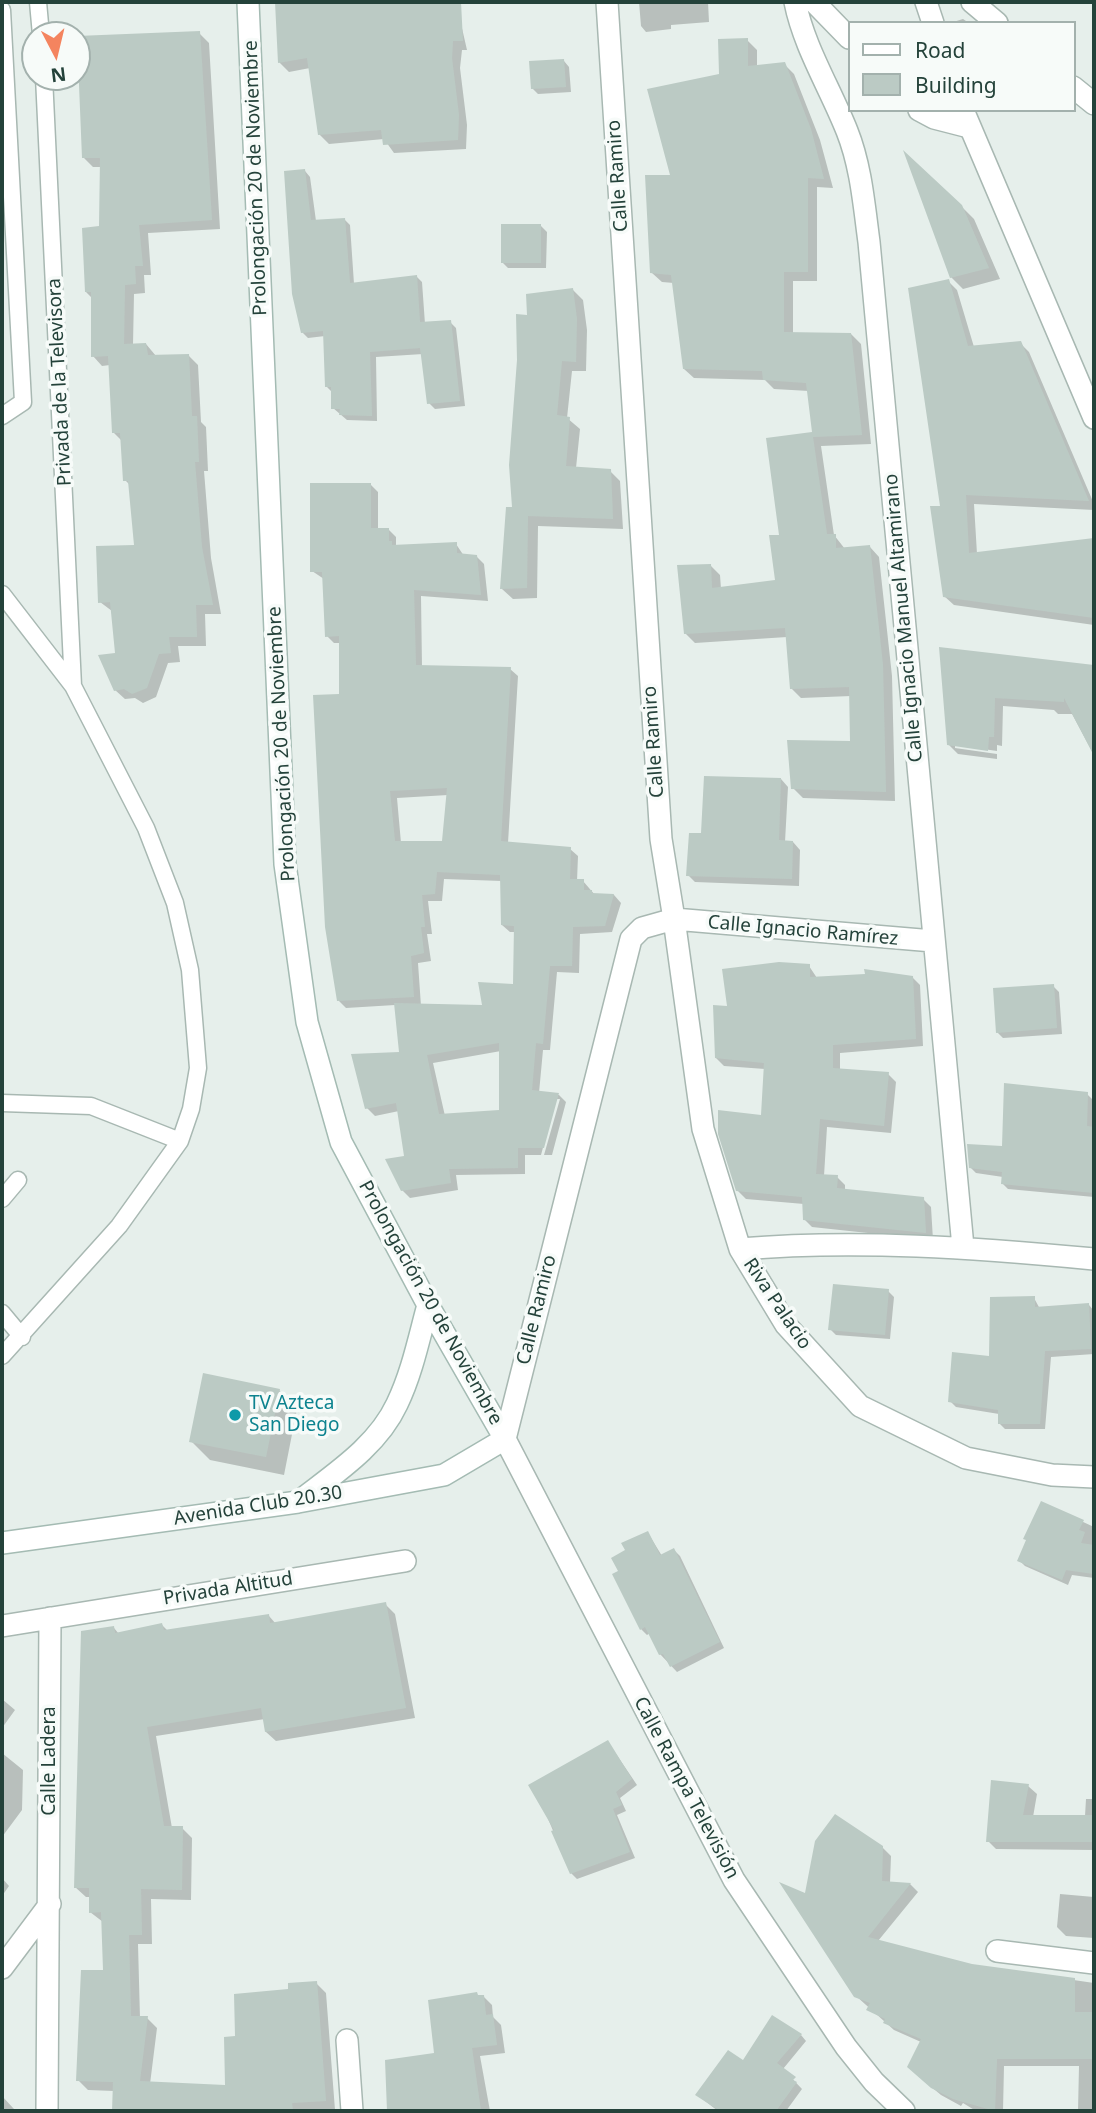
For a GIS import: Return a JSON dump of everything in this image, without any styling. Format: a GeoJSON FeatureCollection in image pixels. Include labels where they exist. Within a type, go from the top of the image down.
{"type":"FeatureCollection","features":[{"type":"Feature","properties":{"kind":"street","name":"Prolongación 20 de Noviembre"},"geometry":{"type":"LineString","coordinates":[[248,2],[285,864],[307,1022],[341,1142],[428,1305],[505,1440]]}},
{"type":"Feature","properties":{"kind":"street","name":"Calle Ramiro"},"geometry":{"type":"LineString","coordinates":[[505,1440],[631,940],[642,928],[674,919],[661,839],[607,2]]}},
{"type":"Feature","properties":{"kind":"street","name":"Calle Ignacio Manuel Altamirano"},"geometry":{"type":"LineString","coordinates":[[795,2],[804,34],[848,134],[868,230],[963,1247]]}},
{"type":"Feature","properties":{"kind":"street"},"geometry":{"type":"LineString","coordinates":[[814,2],[848,37]]}},
{"type":"Feature","properties":{"kind":"street"},"geometry":{"type":"LineString","coordinates":[[926,2],[932,21]]}},
{"type":"Feature","properties":{"kind":"street"},"geometry":{"type":"LineString","coordinates":[[972,2],[995,21]]}},
{"type":"Feature","properties":{"kind":"street"},"geometry":{"type":"LineString","coordinates":[[1075,89],[1094,104]]}},
{"type":"Feature","properties":{"kind":"street"},"geometry":{"type":"LineString","coordinates":[[923,112],[934,118],[966,118],[1094,418]]}},
{"type":"Feature","properties":{"kind":"street"},"geometry":{"type":"LineString","coordinates":[[674,919],[703,1129],[740,1249]]}},
{"type":"Feature","properties":{"kind":"street","name":"Calle Ignacio Ramírez"},"geometry":{"type":"LineString","coordinates":[[674,919],[933,941]]}},
{"type":"Feature","properties":{"kind":"street","name":"Riva Palacio"},"geometry":{"type":"LineString","coordinates":[[1094,1259],[963,1247],[805,1243],[740,1249],[786,1325],[860,1406],[966,1458],[1052,1475],[1094,1477]]}},
{"type":"Feature","properties":{"kind":"street"},"geometry":{"type":"LineString","coordinates":[[298,1502],[355,1457],[386,1422],[397,1405],[409,1372],[428,1305]]}},
{"type":"Feature","properties":{"kind":"street","name":"Avenida Club 20.30"},"geometry":{"type":"LineString","coordinates":[[2,1543],[298,1502],[444,1475],[505,1440]]}},
{"type":"Feature","properties":{"kind":"street","name":"Calle Rampa Televisión"},"geometry":{"type":"LineString","coordinates":[[505,1440],[734,1880],[846,2047],[874,2082],[904,2111]]}},
{"type":"Feature","properties":{"kind":"street","name":"Privada Altitud"},"geometry":{"type":"LineString","coordinates":[[2,1626],[405,1561]]}},
{"type":"Feature","properties":{"kind":"street","name":"Calle Ladera"},"geometry":{"type":"LineString","coordinates":[[47,2111],[50,1618]]}},
{"type":"Feature","properties":{"kind":"street"},"geometry":{"type":"LineString","coordinates":[[2,1968],[50,1905]]}},
{"type":"Feature","properties":{"kind":"street"},"geometry":{"type":"LineString","coordinates":[[997,1951],[1094,1963]]}},
{"type":"Feature","properties":{"kind":"street"},"geometry":{"type":"LineString","coordinates":[[346,2040],[352,2111]]}},
{"type":"Feature","properties":{"kind":"lane"},"geometry":{"type":"LineString","coordinates":[[38,2],[40,21]]}},
{"type":"Feature","properties":{"kind":"lane"},"geometry":{"type":"LineString","coordinates":[[2,10],[23,402],[2,416]]}},
{"type":"Feature","properties":{"kind":"lane","name":"Privada de la Televisora"},"geometry":{"type":"LineString","coordinates":[[45,91],[73,686]]}},
{"type":"Feature","properties":{"kind":"lane","name":"Privada de la Televisora"},"geometry":{"type":"LineString","coordinates":[[2,594],[73,686],[146,828],[174,903],[190,970],[198,1068],[191,1109],[180,1141],[119,1226],[2,1356]]}},
{"type":"Feature","properties":{"kind":"lane"},"geometry":{"type":"LineString","coordinates":[[2,1103],[92,1106],[180,1141]]}},
{"type":"Feature","properties":{"kind":"lane"},"geometry":{"type":"LineString","coordinates":[[2,1199],[18,1180]]}},
{"type":"Feature","properties":{"kind":"lane"},"geometry":{"type":"LineString","coordinates":[[2,1313],[22,1336]]}},
{"type":"Feature","properties":{"kind":"building"},"geometry":{"type":"Polygon","coordinates":[[[275,2],[461,2],[463,41],[453,41],[452,58],[459,115],[458,140],[383,145],[381,130],[318,135],[307,58],[278,63],[275,2]]]}},
{"type":"Feature","properties":{"kind":"building"},"geometry":{"type":"Polygon","coordinates":[[[200,31],[212,220],[139,225],[143,266],[135,266],[136,284],[125,285],[124,344],[146,343],[148,355],[189,354],[192,416],[197,416],[199,462],[195,462],[202,547],[213,605],[196,605],[197,637],[169,637],[171,653],[159,654],[147,688],[132,694],[124,689],[114,691],[98,655],[115,653],[110,602],[98,603],[96,546],[134,545],[128,481],[123,481],[120,433],[112,433],[108,356],[91,357],[91,292],[85,292],[82,228],[99,226],[100,158],[82,158],[79,91],[91,91],[91,35],[200,31]]]}},
{"type":"Feature","properties":{"kind":"building"},"geometry":{"type":"Polygon","coordinates":[[[748,38],[748,66],[785,62],[811,129],[824,179],[808,178],[808,272],[784,272],[784,332],[851,333],[862,435],[813,437],[827,534],[836,534],[836,548],[870,545],[883,665],[886,792],[791,789],[787,740],[850,741],[849,687],[790,689],[785,628],[684,634],[677,565],[711,564],[712,588],[775,580],[769,535],[779,535],[766,438],[812,432],[806,383],[763,380],[762,371],[683,369],[671,275],[650,273],[645,175],[670,175],[647,89],[719,74],[718,39],[748,38]]]}},
{"type":"Feature","properties":{"kind":"building"},"geometry":{"type":"Polygon","coordinates":[[[564,59],[566,87],[531,89],[529,61],[564,59]]]}},
{"type":"Feature","properties":{"kind":"building"},"geometry":{"type":"Polygon","coordinates":[[[903,150],[962,205],[989,268],[950,278],[903,150]]]}},
{"type":"Feature","properties":{"kind":"building"},"geometry":{"type":"Polygon","coordinates":[[[305,169],[311,220],[345,218],[350,283],[417,275],[420,322],[451,320],[460,401],[427,404],[420,348],[370,352],[372,416],[339,415],[340,409],[331,409],[331,387],[325,387],[323,331],[301,333],[292,294],[284,171],[305,169]]]}},
{"type":"Feature","properties":{"kind":"building"},"geometry":{"type":"Polygon","coordinates":[[[501,224],[541,224],[541,263],[501,263],[501,224]]]}},
{"type":"Feature","properties":{"kind":"building"},"geometry":{"type":"Polygon","coordinates":[[[949,279],[968,346],[1021,341],[1089,501],[966,495],[969,553],[1094,538],[1094,618],[943,597],[930,506],[940,506],[908,288],[949,279]]]}},
{"type":"Feature","properties":{"kind":"building"},"geometry":{"type":"Polygon","coordinates":[[[573,288],[577,319],[576,362],[562,361],[557,415],[570,417],[566,466],[611,469],[613,519],[528,516],[527,588],[500,589],[506,507],[512,507],[509,465],[517,360],[516,314],[527,315],[526,294],[573,288]]]}},
{"type":"Feature","properties":{"kind":"building"},"geometry":{"type":"Polygon","coordinates":[[[310,483],[371,483],[371,528],[389,528],[389,541],[392,541],[392,545],[457,542],[457,553],[477,555],[481,595],[414,590],[416,665],[511,667],[501,841],[571,847],[570,879],[584,879],[584,890],[592,890],[592,893],[614,894],[605,926],[573,927],[572,966],[550,966],[543,1044],[536,1043],[532,1090],[559,1093],[544,1148],[518,1148],[518,1168],[449,1169],[451,1183],[401,1191],[385,1159],[404,1156],[396,1103],[365,1109],[351,1054],[399,1052],[394,1003],[482,1005],[478,982],[513,984],[514,926],[501,925],[500,875],[437,872],[435,894],[422,895],[425,927],[421,927],[424,953],[411,956],[414,997],[337,1001],[325,927],[313,695],[339,694],[339,636],[325,637],[322,572],[310,572],[310,483]],[[447,788],[390,791],[395,841],[442,841],[447,788]],[[499,1043],[427,1055],[439,1114],[499,1110],[499,1043]]]}},
{"type":"Feature","properties":{"kind":"building"},"geometry":{"type":"Polygon","coordinates":[[[939,647],[1094,665],[1094,756],[1064,698],[1064,702],[995,698],[994,737],[989,737],[988,751],[947,745],[939,647]]]}},
{"type":"Feature","properties":{"kind":"building"},"geometry":{"type":"Polygon","coordinates":[[[704,776],[781,778],[779,840],[793,841],[792,879],[686,876],[689,833],[701,833],[704,776]]]}},
{"type":"Feature","properties":{"kind":"building"},"geometry":{"type":"Polygon","coordinates":[[[779,962],[810,964],[810,977],[865,974],[864,969],[913,976],[916,1039],[833,1045],[833,1068],[889,1072],[884,1126],[820,1119],[816,1174],[838,1175],[837,1188],[924,1197],[926,1233],[803,1220],[802,1197],[736,1191],[718,1134],[718,1110],[761,1115],[764,1063],[715,1058],[713,1005],[727,1006],[722,969],[779,962]]]}},
{"type":"Feature","properties":{"kind":"building"},"geometry":{"type":"Polygon","coordinates":[[[1054,984],[1057,1028],[996,1033],[993,988],[1054,984]]]}},
{"type":"Feature","properties":{"kind":"building"},"geometry":{"type":"Polygon","coordinates":[[[1004,1083],[1088,1092],[1087,1126],[1094,1127],[1094,1193],[1001,1184],[1002,1172],[969,1168],[967,1144],[1002,1146],[1004,1083]]]}},
{"type":"Feature","properties":{"kind":"building"},"geometry":{"type":"Polygon","coordinates":[[[833,1284],[889,1289],[885,1335],[828,1330],[833,1284]]]}},
{"type":"Feature","properties":{"kind":"building"},"geometry":{"type":"Polygon","coordinates":[[[1035,1296],[1035,1307],[1089,1303],[1091,1349],[1045,1351],[1040,1424],[998,1424],[998,1410],[948,1402],[952,1352],[989,1356],[990,1297],[1035,1296]]]}},
{"type":"Feature","properties":{"kind":"building","name":"TV Azteca San Diego"},"geometry":{"type":"Polygon","coordinates":[[[203,1373],[280,1389],[266,1457],[189,1442],[203,1373]]]}},
{"type":"Feature","properties":{"kind":"building"},"geometry":{"type":"Polygon","coordinates":[[[1041,1501],[1084,1520],[1079,1530],[1085,1532],[1081,1543],[1094,1545],[1094,1574],[1066,1570],[1062,1580],[1017,1561],[1026,1540],[1023,1539],[1041,1501]]]}},
{"type":"Feature","properties":{"kind":"building"},"geometry":{"type":"Polygon","coordinates":[[[648,1531],[660,1555],[674,1548],[720,1642],[670,1667],[663,1654],[659,1655],[645,1627],[640,1630],[612,1574],[618,1571],[611,1558],[625,1550],[621,1543],[648,1531]]]}},
{"type":"Feature","properties":{"kind":"building"},"geometry":{"type":"Polygon","coordinates":[[[386,1602],[406,1708],[265,1732],[261,1708],[147,1727],[164,1826],[183,1826],[182,1890],[141,1889],[142,1935],[129,1935],[131,2016],[148,2016],[140,2081],[225,2085],[224,2037],[235,2036],[234,1994],[288,1989],[288,1983],[317,1981],[326,2101],[292,2103],[293,2111],[112,2111],[113,2082],[76,2081],[81,1970],[103,1970],[101,1912],[89,1913],[89,1888],[74,1888],[81,1631],[114,1626],[115,1633],[162,1623],[164,1630],[269,1614],[270,1623],[386,1602]]]}},
{"type":"Feature","properties":{"kind":"building"},"geometry":{"type":"Polygon","coordinates":[[[608,1740],[632,1779],[616,1792],[622,1805],[613,1809],[630,1852],[570,1874],[551,1831],[554,1830],[528,1785],[608,1740]]]}},
{"type":"Feature","properties":{"kind":"building"},"geometry":{"type":"Polygon","coordinates":[[[991,1780],[1029,1784],[1023,1815],[1094,1815],[1094,1842],[986,1842],[991,1780]]]}},
{"type":"Feature","properties":{"kind":"building"},"geometry":{"type":"Polygon","coordinates":[[[835,1814],[883,1846],[882,1881],[911,1883],[868,1937],[972,1964],[1075,1978],[1075,2012],[1094,2012],[1094,2059],[997,2059],[995,2111],[953,2099],[931,2088],[907,2067],[921,2039],[883,2023],[885,2019],[866,2010],[870,2003],[854,1997],[779,1882],[805,1893],[815,1841],[835,1814]]]}},
{"type":"Feature","properties":{"kind":"building"},"geometry":{"type":"Polygon","coordinates":[[[477,1992],[478,1995],[484,1995],[486,2015],[493,2014],[497,2045],[472,2048],[481,2111],[387,2111],[385,2060],[434,2053],[428,2000],[477,1992]]]}},
{"type":"Feature","properties":{"kind":"building"},"geometry":{"type":"Polygon","coordinates":[[[772,2015],[802,2034],[777,2063],[796,2077],[793,2080],[797,2082],[776,2111],[720,2111],[695,2095],[728,2050],[743,2060],[772,2015]]]}},
{"type":"Feature","properties":{"kind":"place","name":"TV Azteca San Diego"},"geometry":{"type":"Point","coordinates":[235,1415]}}]}
